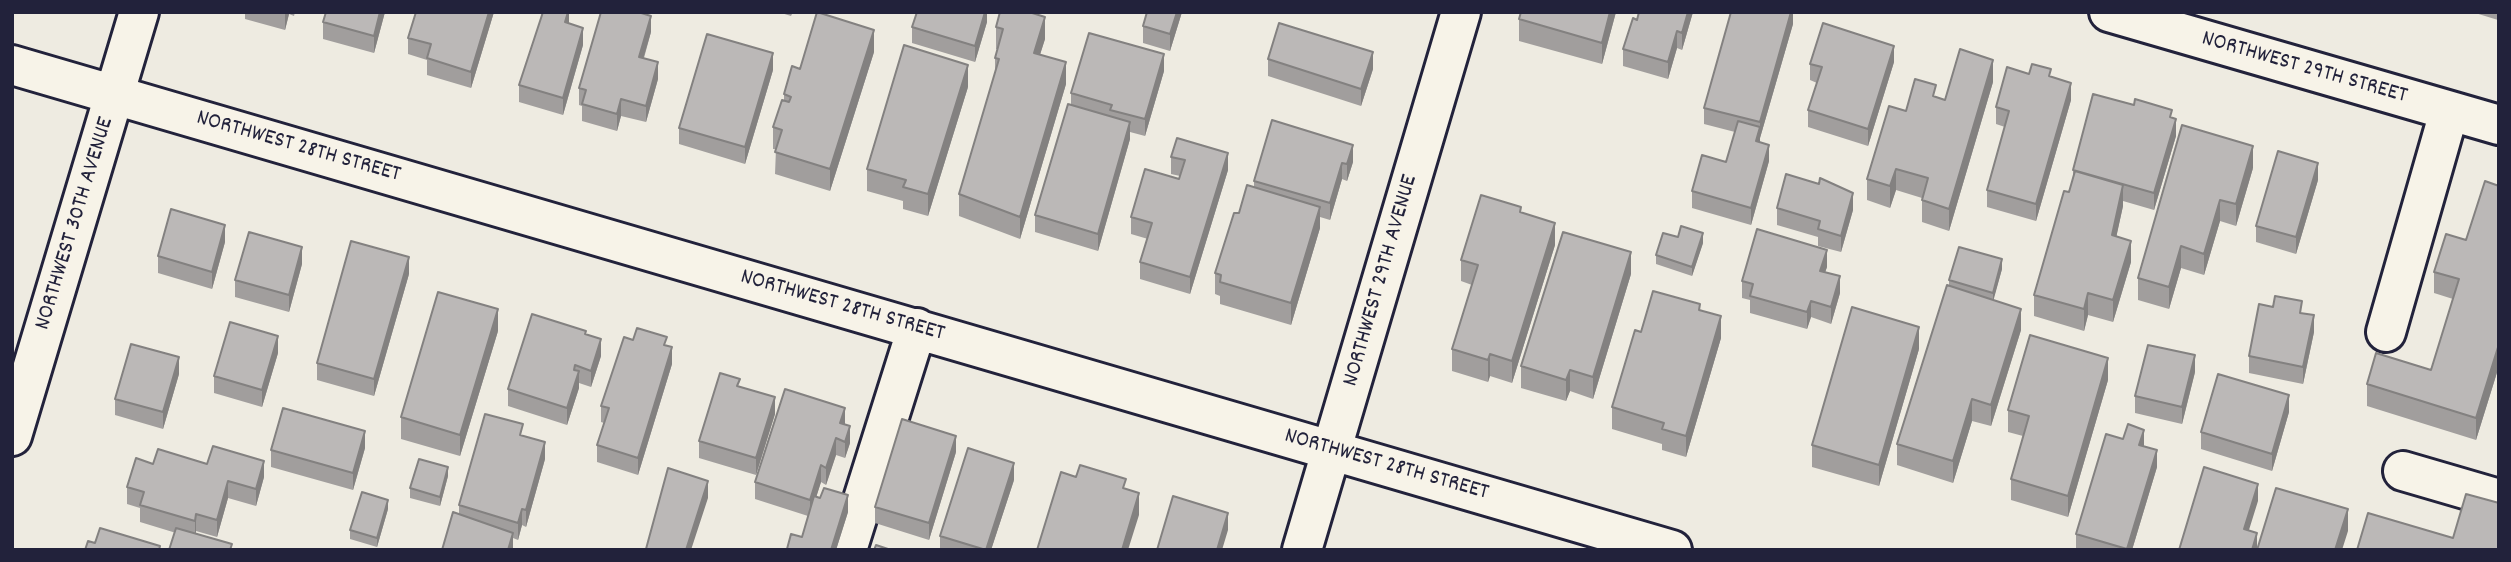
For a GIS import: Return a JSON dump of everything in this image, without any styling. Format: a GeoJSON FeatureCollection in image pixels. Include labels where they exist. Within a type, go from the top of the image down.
{"type":"FeatureCollection","features":[{"type":"Feature","properties":{"kind":"street","name":"NORTHWEST 30TH AVENUE"},"geometry":{"type":"LineString","coordinates":[[12,436],[139,12]]}},
{"type":"Feature","properties":{"kind":"street","name":"NORTHWEST 29TH AVENUE"},"geometry":{"type":"LineString","coordinates":[[1302,550],[1461,12]]}},
{"type":"Feature","properties":{"kind":"street","name":"NORTHWEST 29TH STREET"},"geometry":{"type":"LineString","coordinates":[[2109,12],[2499,125]]}},
{"type":"Feature","properties":{"kind":"street","name":"NORTHWEST 28TH STREET"},"geometry":{"type":"LineString","coordinates":[[12,65],[1672,550]]}},
{"type":"Feature","properties":{"kind":"street"},"geometry":{"type":"LineString","coordinates":[[2386,332],[2449,112]]}},
{"type":"Feature","properties":{"kind":"street"},"geometry":{"type":"LineString","coordinates":[[847,550],[917,328]]}},
{"type":"Feature","properties":{"kind":"street"},"geometry":{"type":"LineString","coordinates":[[2403,471],[2499,499]]}},
{"type":"Feature","properties":{"kind":"building"},"geometry":{"type":"Polygon","coordinates":[[[326,12],[380,12],[374,36],[323,22],[326,12]]]}},
{"type":"Feature","properties":{"kind":"building"},"geometry":{"type":"Polygon","coordinates":[[[416,12],[489,12],[471,72],[427,58],[431,44],[408,38],[416,12]]]}},
{"type":"Feature","properties":{"kind":"building"},"geometry":{"type":"Polygon","coordinates":[[[543,12],[568,12],[565,22],[583,28],[563,98],[519,85],[543,12]]]}},
{"type":"Feature","properties":{"kind":"building"},"geometry":{"type":"Polygon","coordinates":[[[601,12],[638,12],[651,16],[639,57],[658,62],[646,106],[621,99],[617,114],[582,104],[586,90],[579,88],[601,12]]]}},
{"type":"Feature","properties":{"kind":"building"},"geometry":{"type":"Polygon","coordinates":[[[817,12],[874,30],[830,169],[775,152],[782,130],[773,127],[782,100],[789,102],[791,97],[784,94],[792,66],[800,69],[817,12]]]}},
{"type":"Feature","properties":{"kind":"building"},"geometry":{"type":"Polygon","coordinates":[[[917,12],[985,12],[975,46],[912,27],[917,12]]]}},
{"type":"Feature","properties":{"kind":"building"},"geometry":{"type":"Polygon","coordinates":[[[1000,12],[1029,12],[1045,17],[1034,53],[1066,62],[1020,217],[959,194],[999,59],[995,58],[1003,29],[996,27],[1000,12]]]}},
{"type":"Feature","properties":{"kind":"building"},"geometry":{"type":"Polygon","coordinates":[[[1147,12],[1177,12],[1170,34],[1143,26],[1147,12]]]}},
{"type":"Feature","properties":{"kind":"building"},"geometry":{"type":"Polygon","coordinates":[[[1521,12],[1610,12],[1602,43],[1519,19],[1521,12]]]}},
{"type":"Feature","properties":{"kind":"building"},"geometry":{"type":"Polygon","coordinates":[[[1639,12],[1688,12],[1682,33],[1677,31],[1668,62],[1623,49],[1633,18],[1637,20],[1639,12]]]}},
{"type":"Feature","properties":{"kind":"building"},"geometry":{"type":"Polygon","coordinates":[[[1731,12],[1791,12],[1760,122],[1704,108],[1731,12]]]}},
{"type":"Feature","properties":{"kind":"building"},"geometry":{"type":"Polygon","coordinates":[[[1279,23],[1373,52],[1361,89],[1268,59],[1279,23]]]}},
{"type":"Feature","properties":{"kind":"building"},"geometry":{"type":"Polygon","coordinates":[[[1823,23],[1894,46],[1868,129],[1808,110],[1822,67],[1810,64],[1823,23]]]}},
{"type":"Feature","properties":{"kind":"building"},"geometry":{"type":"Polygon","coordinates":[[[1089,33],[1164,54],[1145,119],[1110,110],[1112,105],[1071,93],[1089,33]]]}},
{"type":"Feature","properties":{"kind":"building"},"geometry":{"type":"Polygon","coordinates":[[[707,34],[773,53],[745,147],[679,128],[707,34]]]}},
{"type":"Feature","properties":{"kind":"building"},"geometry":{"type":"Polygon","coordinates":[[[904,45],[968,65],[928,194],[903,187],[906,180],[867,169],[904,45]]]}},
{"type":"Feature","properties":{"kind":"building"},"geometry":{"type":"Polygon","coordinates":[[[1960,49],[1993,60],[1949,209],[1922,200],[1928,178],[1896,169],[1890,186],[1867,179],[1889,106],[1906,111],[1915,79],[1936,85],[1933,96],[1945,100],[1960,49]]]}},
{"type":"Feature","properties":{"kind":"building"},"geometry":{"type":"Polygon","coordinates":[[[2032,64],[2051,69],[2049,76],[2071,83],[2036,204],[1987,190],[2009,111],[1996,107],[2007,67],[2029,74],[2032,64]]]}},
{"type":"Feature","properties":{"kind":"building"},"geometry":{"type":"Polygon","coordinates":[[[2093,94],[2134,105],[2135,99],[2172,110],[2170,117],[2176,119],[2154,193],[2073,170],[2093,94]]]}},
{"type":"Feature","properties":{"kind":"building"},"geometry":{"type":"Polygon","coordinates":[[[1068,104],[1130,122],[1098,234],[1035,215],[1068,104]]]}},
{"type":"Feature","properties":{"kind":"building"},"geometry":{"type":"Polygon","coordinates":[[[1272,120],[1353,145],[1347,164],[1342,163],[1330,203],[1254,181],[1272,120]]]}},
{"type":"Feature","properties":{"kind":"building"},"geometry":{"type":"Polygon","coordinates":[[[1738,121],[1760,127],[1756,141],[1769,145],[1751,208],[1692,191],[1702,155],[1726,162],[1738,121]]]}},
{"type":"Feature","properties":{"kind":"building"},"geometry":{"type":"Polygon","coordinates":[[[2182,125],[2253,146],[2236,204],[2220,200],[2204,254],[2181,246],[2169,287],[2138,278],[2182,125]]]}},
{"type":"Feature","properties":{"kind":"building"},"geometry":{"type":"Polygon","coordinates":[[[1177,138],[1228,153],[1190,277],[1140,262],[1152,223],[1131,217],[1145,169],[1179,179],[1185,160],[1171,157],[1177,138]]]}},
{"type":"Feature","properties":{"kind":"building"},"geometry":{"type":"Polygon","coordinates":[[[2278,151],[2318,163],[2296,237],[2256,226],[2278,151]]]}},
{"type":"Feature","properties":{"kind":"building"},"geometry":{"type":"Polygon","coordinates":[[[2075,171],[2123,185],[2112,235],[2131,241],[2113,300],[2088,293],[2084,309],[2034,295],[2064,191],[2069,192],[2075,171]]]}},
{"type":"Feature","properties":{"kind":"building"},"geometry":{"type":"Polygon","coordinates":[[[1786,174],[1819,184],[1820,178],[1853,193],[1841,236],[1818,229],[1820,221],[1777,208],[1786,174]]]}},
{"type":"Feature","properties":{"kind":"building"},"geometry":{"type":"Polygon","coordinates":[[[2485,181],[2499,186],[2499,344],[2476,418],[2367,384],[2376,353],[2431,370],[2459,279],[2434,272],[2446,234],[2466,240],[2485,181]]]}},
{"type":"Feature","properties":{"kind":"building"},"geometry":{"type":"Polygon","coordinates":[[[1247,185],[1320,207],[1291,303],[1220,282],[1221,275],[1215,273],[1234,213],[1239,213],[1247,185]]]}},
{"type":"Feature","properties":{"kind":"building"},"geometry":{"type":"Polygon","coordinates":[[[1481,195],[1521,207],[1520,212],[1555,223],[1512,361],[1490,354],[1488,360],[1452,349],[1478,265],[1461,260],[1481,195]]]}},
{"type":"Feature","properties":{"kind":"building"},"geometry":{"type":"Polygon","coordinates":[[[171,209],[225,225],[212,272],[158,256],[171,209]]]}},
{"type":"Feature","properties":{"kind":"building"},"geometry":{"type":"Polygon","coordinates":[[[1681,226],[1703,233],[1692,267],[1656,255],[1663,233],[1678,237],[1681,226]]]}},
{"type":"Feature","properties":{"kind":"building"},"geometry":{"type":"Polygon","coordinates":[[[1757,229],[1827,250],[1820,271],[1840,276],[1831,307],[1811,301],[1807,312],[1750,296],[1753,284],[1742,281],[1757,229]]]}},
{"type":"Feature","properties":{"kind":"building"},"geometry":{"type":"Polygon","coordinates":[[[249,232],[302,247],[289,295],[235,280],[249,232]]]}},
{"type":"Feature","properties":{"kind":"building"},"geometry":{"type":"Polygon","coordinates":[[[1563,232],[1631,252],[1593,377],[1570,370],[1566,380],[1521,366],[1563,232]]]}},
{"type":"Feature","properties":{"kind":"building"},"geometry":{"type":"Polygon","coordinates":[[[351,241],[409,257],[374,379],[317,363],[351,241]]]}},
{"type":"Feature","properties":{"kind":"building"},"geometry":{"type":"Polygon","coordinates":[[[1959,247],[2002,259],[1993,293],[1949,280],[1959,247]]]}},
{"type":"Feature","properties":{"kind":"building"},"geometry":{"type":"Polygon","coordinates":[[[1947,285],[2021,309],[1991,405],[1972,399],[1953,461],[1897,444],[1947,285]]]}},
{"type":"Feature","properties":{"kind":"building"},"geometry":{"type":"Polygon","coordinates":[[[1653,291],[1700,304],[1699,310],[1721,316],[1686,436],[1662,429],[1664,423],[1612,407],[1635,330],[1641,332],[1653,291]]]}},
{"type":"Feature","properties":{"kind":"building"},"geometry":{"type":"Polygon","coordinates":[[[438,292],[498,309],[460,435],[401,417],[438,292]]]}},
{"type":"Feature","properties":{"kind":"building"},"geometry":{"type":"Polygon","coordinates":[[[2275,296],[2302,301],[2300,313],[2314,315],[2303,367],[2249,356],[2259,304],[2273,307],[2275,296]]]}},
{"type":"Feature","properties":{"kind":"building"},"geometry":{"type":"Polygon","coordinates":[[[1852,307],[1919,327],[1879,465],[1812,445],[1852,307]]]}},
{"type":"Feature","properties":{"kind":"building"},"geometry":{"type":"Polygon","coordinates":[[[532,314],[586,331],[585,334],[601,339],[591,371],[575,365],[574,370],[579,371],[567,408],[508,389],[532,314]]]}},
{"type":"Feature","properties":{"kind":"building"},"geometry":{"type":"Polygon","coordinates":[[[230,322],[278,336],[262,390],[214,376],[230,322]]]}},
{"type":"Feature","properties":{"kind":"building"},"geometry":{"type":"Polygon","coordinates":[[[637,328],[667,337],[664,345],[672,347],[638,458],[597,445],[609,408],[601,406],[624,337],[633,340],[637,328]]]}},
{"type":"Feature","properties":{"kind":"building"},"geometry":{"type":"Polygon","coordinates":[[[2030,335],[2108,358],[2068,496],[2011,479],[2029,416],[2008,410],[2030,335]]]}},
{"type":"Feature","properties":{"kind":"building"},"geometry":{"type":"Polygon","coordinates":[[[131,344],[179,357],[163,412],[115,399],[131,344]]]}},
{"type":"Feature","properties":{"kind":"building"},"geometry":{"type":"Polygon","coordinates":[[[2148,345],[2195,355],[2182,407],[2135,396],[2148,345]]]}},
{"type":"Feature","properties":{"kind":"building"},"geometry":{"type":"Polygon","coordinates":[[[720,373],[740,379],[737,386],[775,397],[756,458],[699,441],[720,373]]]}},
{"type":"Feature","properties":{"kind":"building"},"geometry":{"type":"Polygon","coordinates":[[[2218,374],[2289,395],[2272,454],[2201,432],[2218,374]]]}},
{"type":"Feature","properties":{"kind":"building"},"geometry":{"type":"Polygon","coordinates":[[[785,389],[845,408],[840,423],[850,426],[845,442],[836,438],[826,468],[821,465],[810,500],[755,482],[785,389]]]}},
{"type":"Feature","properties":{"kind":"building"},"geometry":{"type":"Polygon","coordinates":[[[283,408],[365,431],[353,473],[271,450],[283,408]]]}},
{"type":"Feature","properties":{"kind":"building"},"geometry":{"type":"Polygon","coordinates":[[[485,414],[523,424],[520,435],[545,442],[526,510],[522,509],[518,523],[459,505],[485,414]]]}},
{"type":"Feature","properties":{"kind":"building"},"geometry":{"type":"Polygon","coordinates":[[[902,419],[956,436],[929,523],[875,507],[902,419]]]}},
{"type":"Feature","properties":{"kind":"building"},"geometry":{"type":"Polygon","coordinates":[[[2128,424],[2144,430],[2139,445],[2157,450],[2127,549],[2076,534],[2106,434],[2123,439],[2128,424]]]}},
{"type":"Feature","properties":{"kind":"building"},"geometry":{"type":"Polygon","coordinates":[[[213,446],[264,461],[256,489],[228,481],[217,520],[196,514],[195,521],[140,505],[144,492],[127,487],[136,458],[153,464],[158,449],[207,464],[213,446]]]}},
{"type":"Feature","properties":{"kind":"building"},"geometry":{"type":"Polygon","coordinates":[[[968,448],[1014,463],[986,550],[940,536],[968,448]]]}},
{"type":"Feature","properties":{"kind":"building"},"geometry":{"type":"Polygon","coordinates":[[[419,459],[448,467],[440,497],[410,488],[419,459]]]}},
{"type":"Feature","properties":{"kind":"building"},"geometry":{"type":"Polygon","coordinates":[[[1080,465],[1126,479],[1123,488],[1139,493],[1122,550],[1037,550],[1061,472],[1076,477],[1080,465]]]}},
{"type":"Feature","properties":{"kind":"building"},"geometry":{"type":"Polygon","coordinates":[[[2204,467],[2258,484],[2244,529],[2257,533],[2252,550],[2179,550],[2204,467]]]}},
{"type":"Feature","properties":{"kind":"building"},"geometry":{"type":"Polygon","coordinates":[[[668,468],[708,481],[686,550],[647,550],[646,549],[668,468]]]}},
{"type":"Feature","properties":{"kind":"building"},"geometry":{"type":"Polygon","coordinates":[[[824,488],[848,495],[831,550],[787,549],[791,534],[802,537],[814,496],[820,498],[824,488]]]}},
{"type":"Feature","properties":{"kind":"building"},"geometry":{"type":"Polygon","coordinates":[[[2276,488],[2348,509],[2335,550],[2257,550],[2276,488]]]}},
{"type":"Feature","properties":{"kind":"building"},"geometry":{"type":"Polygon","coordinates":[[[362,492],[388,500],[377,538],[350,530],[362,492]]]}},
{"type":"Feature","properties":{"kind":"building"},"geometry":{"type":"Polygon","coordinates":[[[2466,494],[2499,503],[2499,550],[2357,550],[2368,513],[2453,538],[2466,494]]]}},
{"type":"Feature","properties":{"kind":"building"},"geometry":{"type":"Polygon","coordinates":[[[1173,496],[1228,513],[1217,550],[1157,550],[1173,496]]]}},
{"type":"Feature","properties":{"kind":"building"},"geometry":{"type":"Polygon","coordinates":[[[453,512],[513,533],[508,550],[442,550],[453,512]]]}},
{"type":"Feature","properties":{"kind":"building"},"geometry":{"type":"Polygon","coordinates":[[[100,528],[160,546],[159,550],[85,550],[88,541],[95,543],[100,528]]]}},
{"type":"Feature","properties":{"kind":"building"},"geometry":{"type":"Polygon","coordinates":[[[176,528],[232,544],[230,550],[169,550],[176,528]]]}},
{"type":"Feature","properties":{"kind":"building"},"geometry":{"type":"Polygon","coordinates":[[[876,545],[891,550],[874,550],[876,545]]]}}]}
